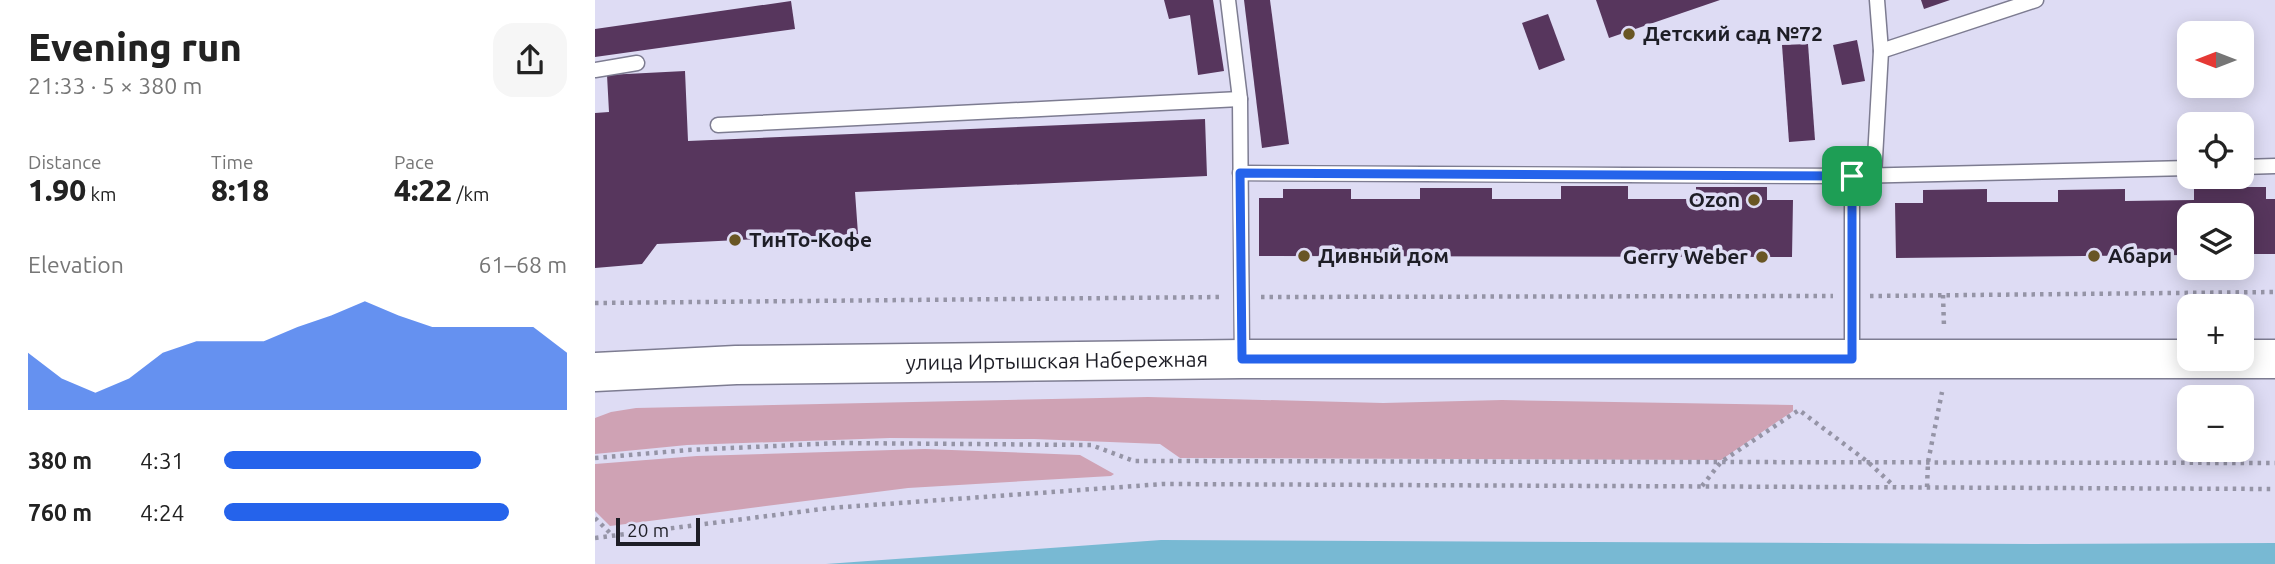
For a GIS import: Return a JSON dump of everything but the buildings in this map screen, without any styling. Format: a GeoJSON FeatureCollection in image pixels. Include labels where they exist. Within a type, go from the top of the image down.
{"type":"FeatureCollection","features":[{"type":"Feature","properties":{"kind":"main road","name":"улица Иртышская Набережная"},"geometry":{"type":"LineString","coordinates":[[595,372],[736,365],[1242,359],[2275,359]]}},
{"type":"Feature","properties":{"kind":"lane"},"geometry":{"type":"LineString","coordinates":[[1227,0],[1240,99],[1242,359]]}},
{"type":"Feature","properties":{"kind":"lane"},"geometry":{"type":"LineString","coordinates":[[1874,176],[1881,51],[1877,0]]}},
{"type":"Feature","properties":{"kind":"lane"},"geometry":{"type":"LineString","coordinates":[[1881,51],[2036,0]]}},
{"type":"Feature","properties":{"kind":"lane"},"geometry":{"type":"LineString","coordinates":[[595,70],[637,63]]}},
{"type":"Feature","properties":{"kind":"lane"},"geometry":{"type":"LineString","coordinates":[[718,125],[1240,99]]}},
{"type":"Feature","properties":{"kind":"lane"},"geometry":{"type":"LineString","coordinates":[[2254,167],[2275,166]]}},
{"type":"Feature","properties":{"kind":"lane"},"geometry":{"type":"LineString","coordinates":[[1240,173],[1874,176],[2177,168]]}},
{"type":"Feature","properties":{"kind":"lane"},"geometry":{"type":"LineString","coordinates":[[1852,176],[1852,359]]}},
{"type":"Feature","properties":{"kind":"path"},"geometry":{"type":"LineString","coordinates":[[595,303],[2275,292]]}},
{"type":"Feature","properties":{"kind":"path"},"geometry":{"type":"LineString","coordinates":[[1927,488],[1928,462],[1943,390]]}},
{"type":"Feature","properties":{"kind":"path"},"geometry":{"type":"LineString","coordinates":[[1702,486],[1721,462],[1800,410],[1868,462],[1896,488]]}},
{"type":"Feature","properties":{"kind":"path"},"geometry":{"type":"LineString","coordinates":[[595,458],[688,450],[839,443],[1091,445],[1133,461],[2275,463]]}},
{"type":"Feature","properties":{"kind":"path"},"geometry":{"type":"LineString","coordinates":[[595,538],[830,508],[1163,484],[2275,489]]}},
{"type":"Feature","properties":{"kind":"path"},"geometry":{"type":"LineString","coordinates":[[595,518],[612,536]]}},
{"type":"Feature","properties":{"kind":"shaded area"},"geometry":{"type":"Polygon","coordinates":[[[1148,397],[1383,403],[1502,400],[1793,405],[1793,411],[1721,460],[1180,458],[1160,444],[1034,439],[890,438],[687,445],[595,454],[595,418],[636,408],[1148,397]]]}},
{"type":"Feature","properties":{"kind":"shaded area"},"geometry":{"type":"Polygon","coordinates":[[[925,449],[1080,455],[1114,474],[908,488],[610,526],[595,511],[595,464],[697,456],[925,449]]]}},
{"type":"Feature","properties":{"kind":"water"},"geometry":{"type":"Polygon","coordinates":[[[1161,540],[2275,543],[2275,564],[826,564],[1161,540]]]}},
{"type":"Feature","properties":{"kind":"place","name":"Детский сад №72"},"geometry":{"type":"Point","coordinates":[1629,34]}},
{"type":"Feature","properties":{"kind":"place","name":"Ozon"},"geometry":{"type":"Point","coordinates":[1754,200]}},
{"type":"Feature","properties":{"kind":"place","name":"ТинТо-Кофе"},"geometry":{"type":"Point","coordinates":[735,240]}},
{"type":"Feature","properties":{"kind":"place","name":"Дивный дом"},"geometry":{"type":"Point","coordinates":[1304,256]}},
{"type":"Feature","properties":{"kind":"place","name":"Абари"},"geometry":{"type":"Point","coordinates":[2094,256]}},
{"type":"Feature","properties":{"kind":"place","name":"Gerry Weber"},"geometry":{"type":"Point","coordinates":[1762,257]}},
{"type":"Feature","properties":{"kind":"route"},"geometry":{"type":"LineString","coordinates":[[1240,173],[1852,176],[1852,359],[1242,359],[1240,173]]}}]}
